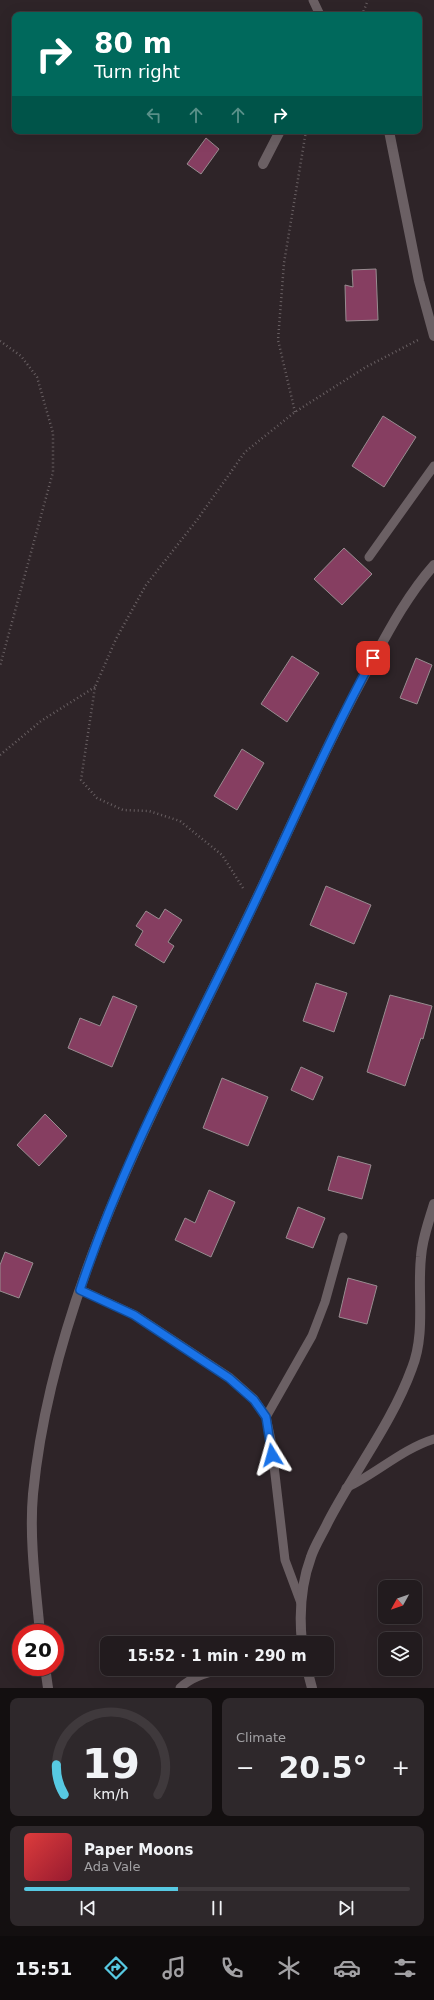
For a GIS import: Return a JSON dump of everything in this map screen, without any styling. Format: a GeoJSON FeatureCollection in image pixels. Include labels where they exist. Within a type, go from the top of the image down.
{"type":"FeatureCollection","features":[{"type":"Feature","properties":{"kind":"street"},"geometry":{"type":"LineString","coordinates":[[263,164],[278,134]]}},
{"type":"Feature","properties":{"kind":"street"},"geometry":{"type":"LineString","coordinates":[[390,134],[418,282],[434,335]]}},
{"type":"Feature","properties":{"kind":"street"},"geometry":{"type":"LineString","coordinates":[[39,1624],[34,1568],[33,1496],[42,1432],[56,1367],[95,1244],[147,1125],[344,712],[388,632],[424,576],[434,565]]}},
{"type":"Feature","properties":{"kind":"street"},"geometry":{"type":"LineString","coordinates":[[302,1636],[301,1604],[304,1579],[311,1556],[346,1488],[377,1440],[413,1367],[420,1326],[421,1256],[426,1230],[434,1204]]}},
{"type":"Feature","properties":{"kind":"street"},"geometry":{"type":"LineString","coordinates":[[46,1676],[48,1688]]}},
{"type":"Feature","properties":{"kind":"street"},"geometry":{"type":"LineString","coordinates":[[309,1676],[312,1688]]}},
{"type":"Feature","properties":{"kind":"lane"},"geometry":{"type":"LineString","coordinates":[[313,0],[319,12]]}},
{"type":"Feature","properties":{"kind":"lane"},"geometry":{"type":"LineString","coordinates":[[369,557],[434,466]]}},
{"type":"Feature","properties":{"kind":"lane"},"geometry":{"type":"LineString","coordinates":[[266,1417],[312,1336],[325,1302],[343,1236]]}},
{"type":"Feature","properties":{"kind":"lane"},"geometry":{"type":"LineString","coordinates":[[80,1290],[134,1315],[229,1378],[254,1400],[266,1417],[271,1440],[285,1560],[301,1604]]}},
{"type":"Feature","properties":{"kind":"lane"},"geometry":{"type":"LineString","coordinates":[[346,1488],[362,1480],[411,1449],[434,1439]]}},
{"type":"Feature","properties":{"kind":"lane"},"geometry":{"type":"LineString","coordinates":[[180,1688],[202,1676]]}},
{"type":"Feature","properties":{"kind":"path"},"geometry":{"type":"LineString","coordinates":[[363,12],[368,0]]}},
{"type":"Feature","properties":{"kind":"path"},"geometry":{"type":"LineString","coordinates":[[295,412],[278,340],[284,263],[306,134]]}},
{"type":"Feature","properties":{"kind":"path"},"geometry":{"type":"LineString","coordinates":[[253,905],[222,855],[180,821],[149,811],[123,810],[97,798],[81,780],[95,687],[116,639],[146,585],[197,520],[245,452],[295,412],[366,367],[405,346],[434,335]]}},
{"type":"Feature","properties":{"kind":"path"},"geometry":{"type":"LineString","coordinates":[[0,341],[21,356],[37,377],[53,433],[52,472],[0,666]]}},
{"type":"Feature","properties":{"kind":"path"},"geometry":{"type":"LineString","coordinates":[[0,755],[41,721],[95,687]]}},
{"type":"Feature","properties":{"kind":"building"},"geometry":{"type":"Polygon","coordinates":[[[206,138],[219,149],[201,174],[187,164],[206,138]]]}},
{"type":"Feature","properties":{"kind":"building"},"geometry":{"type":"Polygon","coordinates":[[[376,269],[378,320],[346,321],[345,285],[353,287],[352,270],[376,269]]]}},
{"type":"Feature","properties":{"kind":"building"},"geometry":{"type":"Polygon","coordinates":[[[383,416],[416,437],[384,487],[352,466],[383,416]]]}},
{"type":"Feature","properties":{"kind":"building"},"geometry":{"type":"Polygon","coordinates":[[[344,548],[372,574],[342,605],[314,579],[344,548]]]}},
{"type":"Feature","properties":{"kind":"building"},"geometry":{"type":"Polygon","coordinates":[[[292,656],[319,673],[287,722],[261,704],[292,656]]]}},
{"type":"Feature","properties":{"kind":"building"},"geometry":{"type":"Polygon","coordinates":[[[416,658],[432,665],[417,704],[400,698],[416,658]]]}},
{"type":"Feature","properties":{"kind":"building"},"geometry":{"type":"Polygon","coordinates":[[[242,749],[264,763],[237,810],[214,796],[242,749]]]}},
{"type":"Feature","properties":{"kind":"building"},"geometry":{"type":"Polygon","coordinates":[[[326,886],[371,905],[354,944],[310,925],[326,886]]]}},
{"type":"Feature","properties":{"kind":"building"},"geometry":{"type":"Polygon","coordinates":[[[165,909],[182,920],[168,942],[174,946],[164,963],[135,945],[143,931],[136,926],[146,911],[159,919],[165,909]]]}},
{"type":"Feature","properties":{"kind":"building"},"geometry":{"type":"Polygon","coordinates":[[[316,983],[347,993],[334,1032],[303,1021],[316,983]]]}},
{"type":"Feature","properties":{"kind":"building"},"geometry":{"type":"Polygon","coordinates":[[[390,995],[432,1006],[423,1039],[421,1038],[405,1086],[367,1072],[390,995]]]}},
{"type":"Feature","properties":{"kind":"building"},"geometry":{"type":"Polygon","coordinates":[[[113,996],[137,1006],[112,1067],[68,1048],[80,1018],[100,1026],[113,996]]]}},
{"type":"Feature","properties":{"kind":"building"},"geometry":{"type":"Polygon","coordinates":[[[301,1067],[323,1077],[313,1100],[291,1090],[301,1067]]]}},
{"type":"Feature","properties":{"kind":"building"},"geometry":{"type":"Polygon","coordinates":[[[222,1078],[268,1097],[248,1146],[203,1128],[222,1078]]]}},
{"type":"Feature","properties":{"kind":"building"},"geometry":{"type":"Polygon","coordinates":[[[45,1114],[67,1136],[39,1166],[17,1145],[45,1114]]]}},
{"type":"Feature","properties":{"kind":"building"},"geometry":{"type":"Polygon","coordinates":[[[338,1156],[371,1165],[362,1199],[328,1190],[338,1156]]]}},
{"type":"Feature","properties":{"kind":"building"},"geometry":{"type":"Polygon","coordinates":[[[209,1190],[235,1202],[211,1257],[175,1240],[185,1218],[195,1223],[209,1190]]]}},
{"type":"Feature","properties":{"kind":"building"},"geometry":{"type":"Polygon","coordinates":[[[298,1207],[325,1218],[313,1248],[286,1238],[298,1207]]]}},
{"type":"Feature","properties":{"kind":"building"},"geometry":{"type":"Polygon","coordinates":[[[5,1252],[33,1263],[19,1298],[0,1291],[0,1265],[5,1252]]]}},
{"type":"Feature","properties":{"kind":"building"},"geometry":{"type":"Polygon","coordinates":[[[348,1278],[377,1286],[367,1324],[339,1317],[348,1278]]]}},
{"type":"Feature","properties":{"kind":"route"},"geometry":{"type":"LineString","coordinates":[[272,1455],[271,1440],[266,1417],[254,1400],[229,1378],[134,1315],[80,1290],[95,1244],[147,1125],[259,894],[344,712],[373,658]]}}]}
